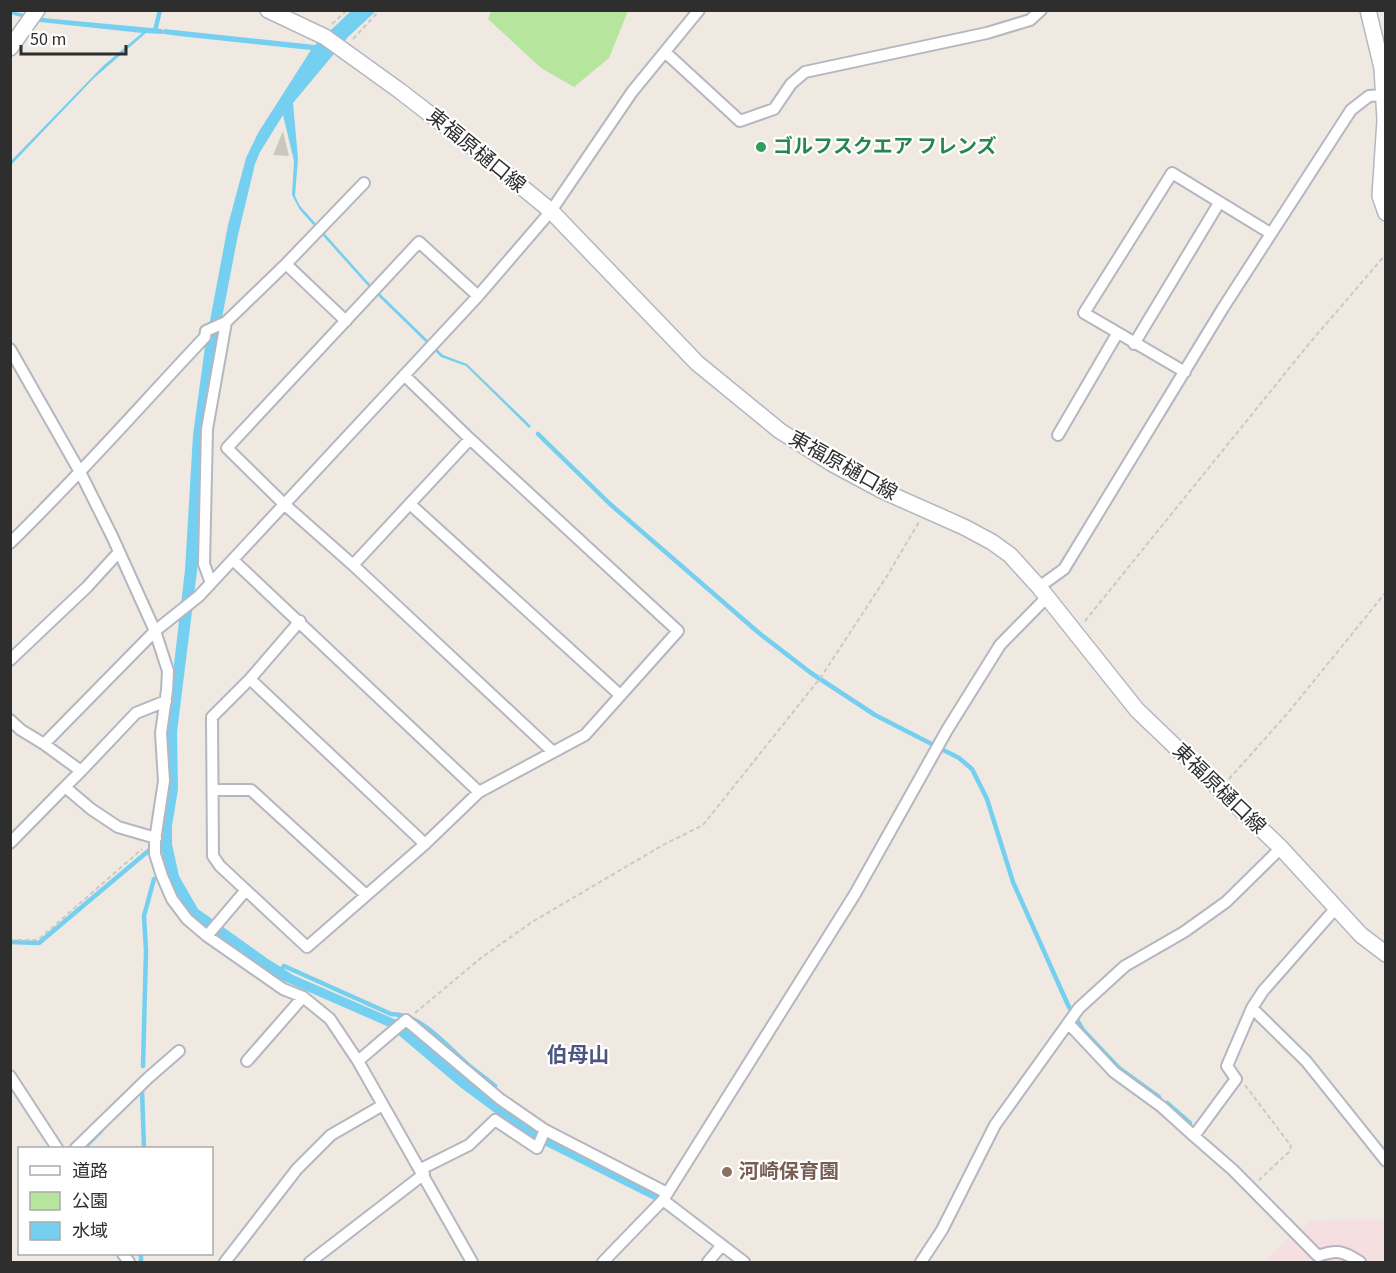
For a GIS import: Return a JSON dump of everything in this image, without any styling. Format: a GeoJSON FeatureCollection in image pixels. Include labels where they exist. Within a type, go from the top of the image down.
{"type":"FeatureCollection","features":[{"type":"Feature","properties":{"kind":"main road"},"geometry":{"type":"LineString","coordinates":[[10,48],[37,10]]}},
{"type":"Feature","properties":{"kind":"main road","name":"東福原樋口線"},"geometry":{"type":"LineString","coordinates":[[268,10],[323,36],[481,153],[550,211],[697,363],[780,431],[831,463],[883,491],[992,542],[1010,555],[1043,592],[1137,710],[1281,848],[1361,935],[1386,954]]}},
{"type":"Feature","properties":{"kind":"main road"},"geometry":{"type":"LineString","coordinates":[[1368,10],[1382,68],[1384,132],[1380,196],[1386,213]]}},
{"type":"Feature","properties":{"kind":"street"},"geometry":{"type":"LineString","coordinates":[[44,744],[155,631],[199,596],[478,296],[550,211],[632,92],[699,10]]}},
{"type":"Feature","properties":{"kind":"street"},"geometry":{"type":"LineString","coordinates":[[665,52],[740,121],[774,109],[791,84],[806,72],[987,33],[1030,20],[1041,10]]}},
{"type":"Feature","properties":{"kind":"street"},"geometry":{"type":"LineString","coordinates":[[603,1263],[665,1197],[706,1134],[849,903],[948,730],[1000,645],[1064,569],[1270,233],[1351,110],[1369,96],[1384,95]]}},
{"type":"Feature","properties":{"kind":"street"},"geometry":{"type":"LineString","coordinates":[[1185,372],[1084,313],[1172,173],[1270,233]]}},
{"type":"Feature","properties":{"kind":"street"},"geometry":{"type":"LineString","coordinates":[[10,543],[65,490],[205,337],[206,331],[223,323],[286,264],[364,183]]}},
{"type":"Feature","properties":{"kind":"street"},"geometry":{"type":"LineString","coordinates":[[1134,344],[1219,203]]}},
{"type":"Feature","properties":{"kind":"street"},"geometry":{"type":"LineString","coordinates":[[478,296],[419,242],[227,448],[284,504],[353,565],[552,751]]}},
{"type":"Feature","properties":{"kind":"street"},"geometry":{"type":"LineString","coordinates":[[286,264],[346,321]]}},
{"type":"Feature","properties":{"kind":"street"},"geometry":{"type":"LineString","coordinates":[[211,583],[204,564],[207,429],[223,323]]}},
{"type":"Feature","properties":{"kind":"street"},"geometry":{"type":"LineString","coordinates":[[1058,435],[1117,334]]}},
{"type":"Feature","properties":{"kind":"street"},"geometry":{"type":"LineString","coordinates":[[10,350],[80,472],[155,631],[168,671],[161,734],[164,781],[155,839],[158,866],[172,899],[187,919],[207,936],[283,989],[303,997],[330,1019],[358,1061],[472,1263]]}},
{"type":"Feature","properties":{"kind":"street"},"geometry":{"type":"LineString","coordinates":[[300,621],[250,679],[212,717],[213,856],[220,866],[308,947],[425,844],[479,792],[585,735],[678,631],[404,375]]}},
{"type":"Feature","properties":{"kind":"street"},"geometry":{"type":"LineString","coordinates":[[353,565],[470,438]]}},
{"type":"Feature","properties":{"kind":"street"},"geometry":{"type":"LineString","coordinates":[[410,504],[620,695]]}},
{"type":"Feature","properties":{"kind":"street"},"geometry":{"type":"LineString","coordinates":[[10,660],[87,587],[119,552]]}},
{"type":"Feature","properties":{"kind":"street"},"geometry":{"type":"LineString","coordinates":[[233,560],[479,792]]}},
{"type":"Feature","properties":{"kind":"street"},"geometry":{"type":"LineString","coordinates":[[250,679],[425,844]]}},
{"type":"Feature","properties":{"kind":"street"},"geometry":{"type":"LineString","coordinates":[[10,843],[136,713],[166,701]]}},
{"type":"Feature","properties":{"kind":"street"},"geometry":{"type":"LineString","coordinates":[[10,720],[81,771]]}},
{"type":"Feature","properties":{"kind":"street"},"geometry":{"type":"LineString","coordinates":[[65,787],[91,809],[118,827],[155,839]]}},
{"type":"Feature","properties":{"kind":"street"},"geometry":{"type":"LineString","coordinates":[[213,790],[251,790],[366,895]]}},
{"type":"Feature","properties":{"kind":"street"},"geometry":{"type":"LineString","coordinates":[[921,1263],[942,1230],[995,1125],[1078,1008],[1125,966],[1184,932],[1226,902],[1281,848]]}},
{"type":"Feature","properties":{"kind":"street"},"geometry":{"type":"LineString","coordinates":[[207,936],[246,890]]}},
{"type":"Feature","properties":{"kind":"street"},"geometry":{"type":"LineString","coordinates":[[1194,1136],[1236,1079],[1227,1066],[1252,1008],[1263,991],[1335,909]]}},
{"type":"Feature","properties":{"kind":"street"},"geometry":{"type":"LineString","coordinates":[[247,1061],[303,997]]}},
{"type":"Feature","properties":{"kind":"street"},"geometry":{"type":"LineString","coordinates":[[1252,1008],[1306,1061],[1386,1161]]}},
{"type":"Feature","properties":{"kind":"street"},"geometry":{"type":"LineString","coordinates":[[358,1061],[406,1020],[542,1136],[665,1197],[744,1263]]}},
{"type":"Feature","properties":{"kind":"street"},"geometry":{"type":"LineString","coordinates":[[1068,1023],[1114,1072],[1162,1107],[1322,1254],[1344,1251],[1360,1263]]}},
{"type":"Feature","properties":{"kind":"street"},"geometry":{"type":"LineString","coordinates":[[78,1147],[179,1051]]}},
{"type":"Feature","properties":{"kind":"street"},"geometry":{"type":"LineString","coordinates":[[10,1076],[56,1147]]}},
{"type":"Feature","properties":{"kind":"street"},"geometry":{"type":"LineString","coordinates":[[225,1263],[297,1169],[322,1144],[331,1136],[383,1105]]}},
{"type":"Feature","properties":{"kind":"street"},"geometry":{"type":"LineString","coordinates":[[310,1263],[422,1171],[469,1145],[495,1120],[537,1148],[542,1136]]}},
{"type":"Feature","properties":{"kind":"street"},"geometry":{"type":"LineString","coordinates":[[708,1263],[722,1245]]}},
{"type":"Feature","properties":{"kind":"path"},"geometry":{"type":"LineString","coordinates":[[323,36],[347,10]]}},
{"type":"Feature","properties":{"kind":"path"},"geometry":{"type":"LineString","coordinates":[[342,49],[380,10]]}},
{"type":"Feature","properties":{"kind":"path"},"geometry":{"type":"LineString","coordinates":[[1075,632],[1308,345],[1386,254]]}},
{"type":"Feature","properties":{"kind":"path"},"geometry":{"type":"LineString","coordinates":[[406,1020],[481,958],[532,922],[633,862],[703,825],[821,677],[888,576],[927,510]]}},
{"type":"Feature","properties":{"kind":"path"},"geometry":{"type":"LineString","coordinates":[[1219,790],[1287,714],[1386,592]]}},
{"type":"Feature","properties":{"kind":"path"},"geometry":{"type":"LineString","coordinates":[[10,940],[38,939],[155,839]]}},
{"type":"Feature","properties":{"kind":"path"},"geometry":{"type":"LineString","coordinates":[[1236,1079],[1244,1084],[1291,1146],[1289,1152],[1251,1188]]}},
{"type":"Feature","properties":{"kind":"shaded area"},"geometry":{"type":"Polygon","coordinates":[[[1385,1220],[1385,1262],[1265,1262],[1292,1234],[1296,1237],[1310,1221],[1385,1220]]]}},
{"type":"Feature","properties":{"kind":"green space"},"geometry":{"type":"Polygon","coordinates":[[[491,10],[628,11],[609,58],[574,87],[541,68],[488,19],[491,10]]]}},
{"type":"Feature","properties":{"kind":"water"},"geometry":{"type":"Polygon","coordinates":[[[11,11],[43,18],[315,45],[351,11],[376,11],[348,37],[293,103],[298,159],[295,196],[300,206],[367,281],[443,355],[467,364],[531,426],[529,428],[466,366],[441,357],[368,286],[300,210],[292,195],[294,161],[283,115],[255,164],[238,235],[216,349],[199,555],[177,732],[178,789],[172,826],[172,844],[179,876],[198,909],[268,959],[293,975],[408,1025],[475,1083],[661,1193],[658,1198],[739,1262],[733,1262],[654,1200],[526,1136],[460,1087],[389,1027],[277,978],[200,925],[181,904],[165,872],[160,838],[166,733],[185,570],[193,435],[205,347],[228,225],[246,158],[258,133],[311,50],[146,33],[94,78],[11,165],[11,161],[103,66],[142,33],[40,22],[11,14],[11,11]]]}},
{"type":"Feature","properties":{"kind":"building"},"geometry":{"type":"Polygon","coordinates":[[[283,131],[289,156],[273,155],[283,131]]]}},
{"type":"Feature","properties":{"kind":"waterway"},"geometry":{"type":"LineString","coordinates":[[155,31],[160,10]]}},
{"type":"Feature","properties":{"kind":"waterway"},"geometry":{"type":"LineString","coordinates":[[538,434],[610,504],[759,633],[811,673],[875,715],[959,758],[972,769],[987,799],[1013,882],[1068,1005],[1083,1030],[1119,1068],[1159,1097]]}},
{"type":"Feature","properties":{"kind":"waterway"},"geometry":{"type":"LineString","coordinates":[[10,942],[39,943],[153,847]]}},
{"type":"Feature","properties":{"kind":"waterway"},"geometry":{"type":"LineString","coordinates":[[143,1066],[146,951],[144,916],[154,879]]}},
{"type":"Feature","properties":{"kind":"waterway"},"geometry":{"type":"LineString","coordinates":[[280,972],[284,966],[391,1014],[414,1020],[435,1034],[495,1086]]}},
{"type":"Feature","properties":{"kind":"waterway"},"geometry":{"type":"LineString","coordinates":[[142,1090],[144,1147]]}},
{"type":"Feature","properties":{"kind":"waterway"},"geometry":{"type":"LineString","coordinates":[[1167,1103],[1190,1123]]}},
{"type":"Feature","properties":{"kind":"waterway"},"geometry":{"type":"LineString","coordinates":[[85,1147],[101,1131]]}},
{"type":"Feature","properties":{"kind":"waterway"},"geometry":{"type":"LineString","coordinates":[[141,1255],[141,1262]]}},
{"type":"Feature","properties":{"kind":"place","name":"ゴルフスクエア フレンズ"},"geometry":{"type":"Point","coordinates":[761,147]}},
{"type":"Feature","properties":{"kind":"place","name":"河崎保育園"},"geometry":{"type":"Point","coordinates":[727,1172]}},
{"type":"Feature","properties":{"kind":"district","name":"伯母山"},"geometry":{"type":"Point","coordinates":[578,1055]}}]}
